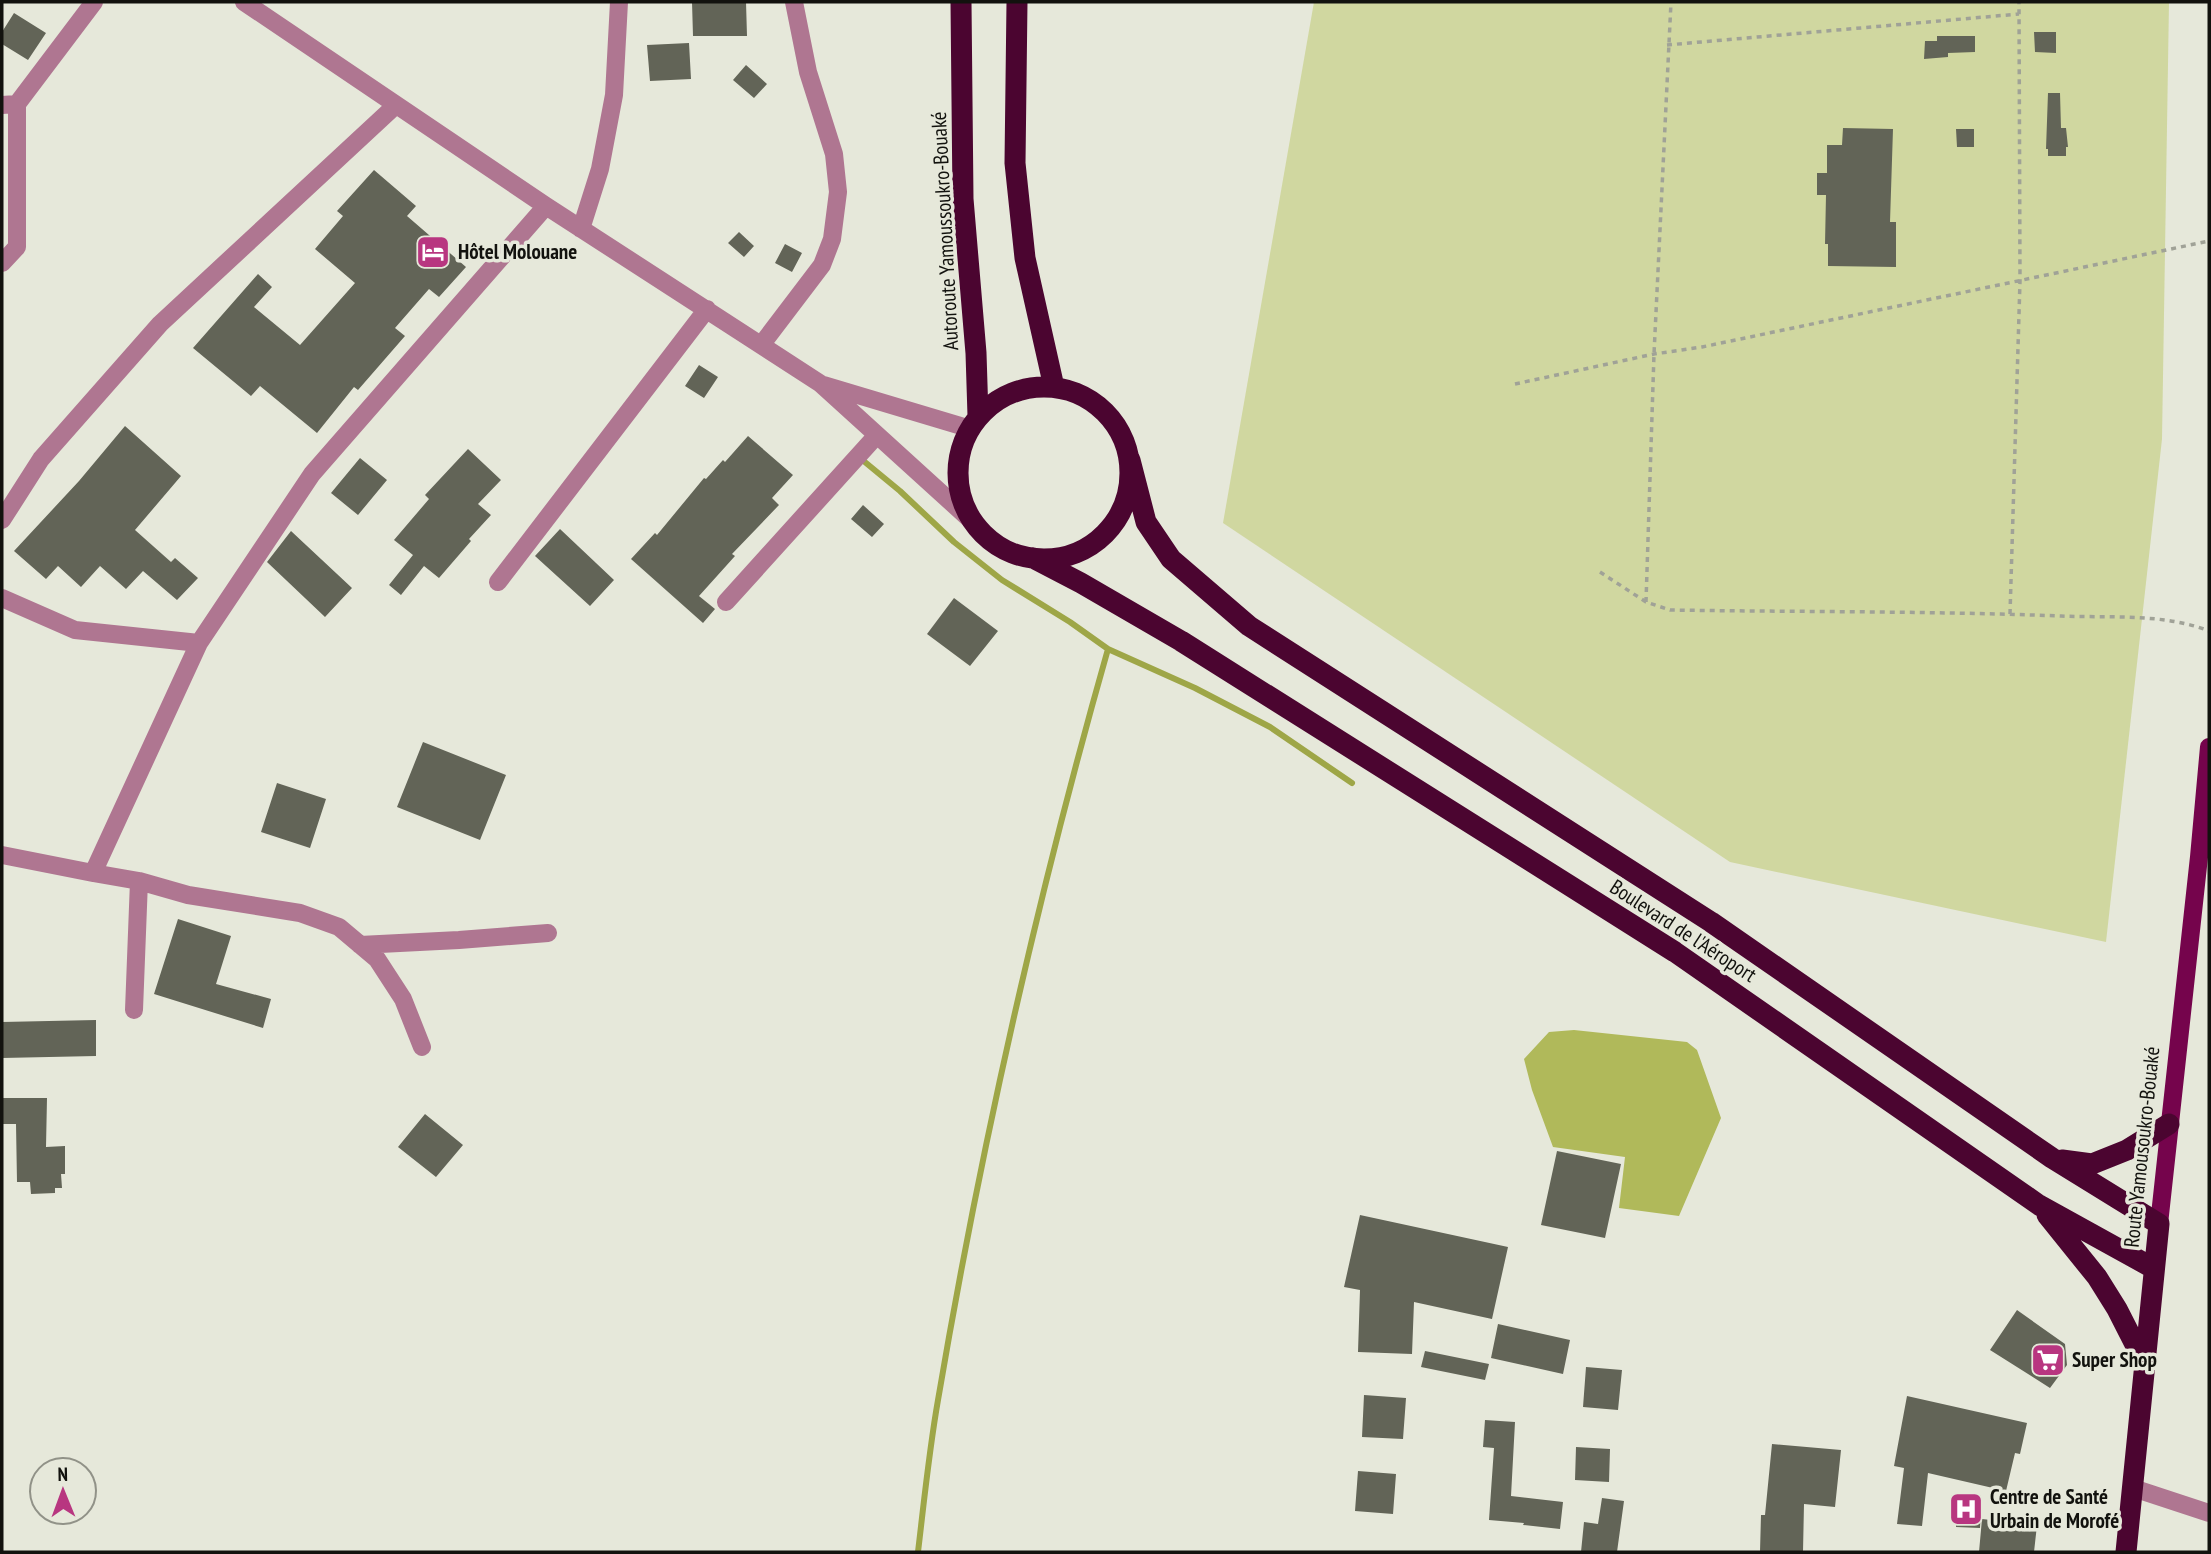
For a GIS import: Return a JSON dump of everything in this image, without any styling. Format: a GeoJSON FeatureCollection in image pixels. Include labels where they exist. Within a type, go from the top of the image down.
{"type":"FeatureCollection","features":[{"type":"Feature","properties":{"kind":"highway","name":"Autoroute Yamoussoukro-Bouaké"},"geometry":{"type":"LineString","coordinates":[[961,2],[963,199],[976,354],[974,423]]}},
{"type":"Feature","properties":{"kind":"highway"},"geometry":{"type":"LineString","coordinates":[[1017,2],[1015,163],[1025,258],[1054,387]]}},
{"type":"Feature","properties":{"kind":"highway"},"geometry":{"type":"LineString","coordinates":[[1054,387],[1081,394],[1105,410],[1122,433],[1130,460],[1130,486],[1122,512],[1106,533],[1085,549],[1060,558],[1033,558],[1010,552],[990,540],[974,523],[961,497],[957,469],[963,441],[974,423],[999,398],[1026,388],[1054,387]]}},
{"type":"Feature","properties":{"kind":"highway","name":"Boulevard de l'Aéroport"},"geometry":{"type":"LineString","coordinates":[[1130,460],[1146,522],[1171,559],[1249,626],[1711,922],[2052,1158],[2159,1224]]}},
{"type":"Feature","properties":{"kind":"highway","name":"Boulevard de l'Aéroport"},"geometry":{"type":"LineString","coordinates":[[1033,558],[1181,640],[1675,952],[2039,1205],[2153,1268]]}},
{"type":"Feature","properties":{"kind":"highway"},"geometry":{"type":"LineString","coordinates":[[2052,1158],[2092,1164],[2127,1150],[2169,1124]]}},
{"type":"Feature","properties":{"kind":"highway"},"geometry":{"type":"LineString","coordinates":[[2039,1205],[2097,1277],[2144,1362]]}},
{"type":"Feature","properties":{"kind":"highway","name":"Route Yamousoukro-Bouaké"},"geometry":{"type":"LineString","coordinates":[[2126,1552],[2159,1224]]}},
{"type":"Feature","properties":{"kind":"main road","name":"Route Yamousoukro-Bouaké"},"geometry":{"type":"LineString","coordinates":[[2159,1224],[2209,747]]}},
{"type":"Feature","properties":{"kind":"street"},"geometry":{"type":"LineString","coordinates":[[2,263],[17,247],[9,105],[94,2]]}},
{"type":"Feature","properties":{"kind":"street"},"geometry":{"type":"LineString","coordinates":[[244,2],[546,206],[821,384],[974,523]]}},
{"type":"Feature","properties":{"kind":"street"},"geometry":{"type":"LineString","coordinates":[[581,229],[600,169],[614,94],[619,2]]}},
{"type":"Feature","properties":{"kind":"street"},"geometry":{"type":"LineString","coordinates":[[762,344],[822,265],[832,239],[838,191],[834,154],[808,72],[794,2]]}},
{"type":"Feature","properties":{"kind":"street"},"geometry":{"type":"LineString","coordinates":[[2,520],[41,459],[160,324],[396,105]]}},
{"type":"Feature","properties":{"kind":"street"},"geometry":{"type":"LineString","coordinates":[[93,873],[199,643],[312,474],[546,206]]}},
{"type":"Feature","properties":{"kind":"street"},"geometry":{"type":"LineString","coordinates":[[498,582],[707,309]]}},
{"type":"Feature","properties":{"kind":"street"},"geometry":{"type":"LineString","coordinates":[[821,384],[974,423]]}},
{"type":"Feature","properties":{"kind":"street"},"geometry":{"type":"LineString","coordinates":[[726,602],[877,435]]}},
{"type":"Feature","properties":{"kind":"street"},"geometry":{"type":"LineString","coordinates":[[2,598],[75,630],[199,643]]}},
{"type":"Feature","properties":{"kind":"street"},"geometry":{"type":"LineString","coordinates":[[2,855],[139,881],[188,895],[300,912],[339,927],[377,959],[402,999],[422,1047]]}},
{"type":"Feature","properties":{"kind":"street"},"geometry":{"type":"LineString","coordinates":[[134,1010],[139,881]]}},
{"type":"Feature","properties":{"kind":"street"},"geometry":{"type":"LineString","coordinates":[[360,944],[548,933]]}},
{"type":"Feature","properties":{"kind":"street"},"geometry":{"type":"LineString","coordinates":[[2133,1488],[2209,1513]]}},
{"type":"Feature","properties":{"kind":"path"},"geometry":{"type":"LineString","coordinates":[[1646,602],[1654,354],[1671,2]]}},
{"type":"Feature","properties":{"kind":"path"},"geometry":{"type":"LineString","coordinates":[[2010,614],[2020,281],[2019,2]]}},
{"type":"Feature","properties":{"kind":"path"},"geometry":{"type":"LineString","coordinates":[[1667,45],[2019,14]]}},
{"type":"Feature","properties":{"kind":"path"},"geometry":{"type":"LineString","coordinates":[[1515,384],[2209,242]]}},
{"type":"Feature","properties":{"kind":"path"},"geometry":{"type":"LineString","coordinates":[[1600,572],[1646,602],[1670,610],[2010,614],[2153,620],[2197,626],[2209,631]]}},
{"type":"Feature","properties":{"kind":"green space"},"geometry":{"type":"Polygon","coordinates":[[[1314,2],[2169,2],[2162,439],[2106,942],[1730,862],[1223,523],[1314,2]]]}},
{"type":"Feature","properties":{"kind":"green space"},"geometry":{"type":"Polygon","coordinates":[[[1574,1030],[1687,1042],[1697,1050],[1721,1118],[1679,1216],[1619,1208],[1625,1157],[1553,1147],[1532,1090],[1524,1059],[1549,1032],[1574,1030]]]}},
{"type":"Feature","properties":{"kind":"building"},"geometry":{"type":"Polygon","coordinates":[[[692,2],[746,2],[747,36],[693,36],[692,2]]]}},
{"type":"Feature","properties":{"kind":"building"},"geometry":{"type":"Polygon","coordinates":[[[14,13],[46,33],[28,60],[2,44],[2,32],[14,13]]]}},
{"type":"Feature","properties":{"kind":"building"},"geometry":{"type":"Polygon","coordinates":[[[2034,32],[2056,32],[2056,53],[2035,52],[2034,32]]]}},
{"type":"Feature","properties":{"kind":"building"},"geometry":{"type":"Polygon","coordinates":[[[1937,36],[1975,36],[1975,52],[1948,53],[1948,57],[1924,59],[1925,41],[1937,41],[1937,36]]]}},
{"type":"Feature","properties":{"kind":"building"},"geometry":{"type":"Polygon","coordinates":[[[689,43],[691,79],[650,81],[647,45],[689,43]]]}},
{"type":"Feature","properties":{"kind":"building"},"geometry":{"type":"Polygon","coordinates":[[[746,65],[767,84],[754,98],[733,80],[746,65]]]}},
{"type":"Feature","properties":{"kind":"building"},"geometry":{"type":"Polygon","coordinates":[[[2048,93],[2060,93],[2061,128],[2066,128],[2068,147],[2066,156],[2048,156],[2046,149],[2048,93]]]}},
{"type":"Feature","properties":{"kind":"building"},"geometry":{"type":"Polygon","coordinates":[[[1843,128],[1893,129],[1890,222],[1896,222],[1896,267],[1828,266],[1828,244],[1825,244],[1826,195],[1817,195],[1817,173],[1827,173],[1827,145],[1842,145],[1843,128]]]}},
{"type":"Feature","properties":{"kind":"building"},"geometry":{"type":"Polygon","coordinates":[[[1956,129],[1974,129],[1974,147],[1957,147],[1956,129]]]}},
{"type":"Feature","properties":{"kind":"building"},"geometry":{"type":"Polygon","coordinates":[[[374,170],[416,206],[407,216],[466,267],[439,297],[429,289],[395,328],[405,336],[358,390],[354,387],[317,433],[260,386],[251,396],[193,348],[258,274],[272,287],[254,307],[300,345],[355,283],[315,249],[343,216],[337,211],[374,170]]]}},
{"type":"Feature","properties":{"kind":"building"},"geometry":{"type":"Polygon","coordinates":[[[739,232],[754,246],[744,257],[728,243],[739,232]]]}},
{"type":"Feature","properties":{"kind":"building"},"geometry":{"type":"Polygon","coordinates":[[[785,244],[802,253],[792,272],[775,263],[785,244]]]}},
{"type":"Feature","properties":{"kind":"building"},"geometry":{"type":"Polygon","coordinates":[[[699,365],[718,377],[704,398],[685,386],[699,365]]]}},
{"type":"Feature","properties":{"kind":"building"},"geometry":{"type":"Polygon","coordinates":[[[125,426],[181,476],[135,530],[171,562],[175,558],[198,578],[177,600],[143,571],[126,589],[100,566],[81,587],[58,566],[46,579],[14,551],[79,481],[125,426]]]}},
{"type":"Feature","properties":{"kind":"building"},"geometry":{"type":"Polygon","coordinates":[[[748,436],[793,475],[772,498],[779,505],[732,554],[735,556],[699,596],[715,609],[703,623],[631,559],[655,533],[657,535],[704,478],[706,479],[723,460],[725,462],[748,436]]]}},
{"type":"Feature","properties":{"kind":"building"},"geometry":{"type":"Polygon","coordinates":[[[468,449],[501,480],[478,504],[491,515],[439,578],[424,566],[401,595],[389,585],[413,555],[394,540],[429,499],[425,495],[468,449]]]}},
{"type":"Feature","properties":{"kind":"building"},"geometry":{"type":"Polygon","coordinates":[[[360,458],[387,480],[358,515],[331,493],[360,458]]]}},
{"type":"Feature","properties":{"kind":"building"},"geometry":{"type":"Polygon","coordinates":[[[863,505],[884,524],[872,537],[851,519],[863,505]]]}},
{"type":"Feature","properties":{"kind":"building"},"geometry":{"type":"Polygon","coordinates":[[[560,529],[614,580],[590,606],[535,556],[560,529]]]}},
{"type":"Feature","properties":{"kind":"building"},"geometry":{"type":"Polygon","coordinates":[[[291,531],[352,588],[325,617],[267,562],[291,531]]]}},
{"type":"Feature","properties":{"kind":"building"},"geometry":{"type":"Polygon","coordinates":[[[954,598],[998,631],[970,666],[927,634],[954,598]]]}},
{"type":"Feature","properties":{"kind":"building"},"geometry":{"type":"Polygon","coordinates":[[[423,742],[506,775],[480,840],[397,807],[423,742]]]}},
{"type":"Feature","properties":{"kind":"building"},"geometry":{"type":"Polygon","coordinates":[[[277,783],[326,799],[310,848],[261,832],[277,783]]]}},
{"type":"Feature","properties":{"kind":"building"},"geometry":{"type":"Polygon","coordinates":[[[178,919],[231,936],[216,984],[271,999],[263,1028],[154,994],[178,919]]]}},
{"type":"Feature","properties":{"kind":"building"},"geometry":{"type":"Polygon","coordinates":[[[96,1020],[96,1056],[2,1058],[2,1022],[96,1020]]]}},
{"type":"Feature","properties":{"kind":"building"},"geometry":{"type":"Polygon","coordinates":[[[2,1098],[47,1098],[46,1147],[65,1146],[65,1174],[61,1174],[62,1188],[55,1188],[55,1193],[31,1194],[30,1182],[17,1182],[16,1124],[2,1124],[2,1098]]]}},
{"type":"Feature","properties":{"kind":"building"},"geometry":{"type":"Polygon","coordinates":[[[425,1114],[463,1145],[436,1177],[398,1147],[425,1114]]]}},
{"type":"Feature","properties":{"kind":"building"},"geometry":{"type":"Polygon","coordinates":[[[1557,1151],[1621,1164],[1605,1238],[1541,1225],[1557,1151]]]}},
{"type":"Feature","properties":{"kind":"building"},"geometry":{"type":"Polygon","coordinates":[[[1360,1215],[1508,1247],[1492,1319],[1414,1302],[1412,1354],[1358,1352],[1360,1290],[1344,1287],[1360,1215]]]}},
{"type":"Feature","properties":{"kind":"building"},"geometry":{"type":"Polygon","coordinates":[[[2017,1310],[2065,1344],[2067,1365],[2050,1388],[1990,1350],[2017,1310]]]}},
{"type":"Feature","properties":{"kind":"building"},"geometry":{"type":"Polygon","coordinates":[[[1498,1324],[1570,1340],[1563,1374],[1491,1358],[1498,1324]]]}},
{"type":"Feature","properties":{"kind":"building"},"geometry":{"type":"Polygon","coordinates":[[[1425,1351],[1489,1364],[1485,1380],[1421,1367],[1425,1351]]]}},
{"type":"Feature","properties":{"kind":"building"},"geometry":{"type":"Polygon","coordinates":[[[1586,1367],[1622,1370],[1618,1410],[1583,1407],[1586,1367]]]}},
{"type":"Feature","properties":{"kind":"building"},"geometry":{"type":"Polygon","coordinates":[[[1364,1395],[1406,1398],[1403,1439],[1362,1437],[1364,1395]]]}},
{"type":"Feature","properties":{"kind":"building"},"geometry":{"type":"Polygon","coordinates":[[[1907,1396],[2027,1423],[2020,1454],[2015,1453],[2006,1491],[1928,1473],[1922,1526],[1897,1524],[1904,1468],[1894,1466],[1907,1396]]]}},
{"type":"Feature","properties":{"kind":"building"},"geometry":{"type":"Polygon","coordinates":[[[1485,1420],[1515,1422],[1511,1496],[1563,1502],[1560,1529],[1489,1520],[1494,1448],[1483,1447],[1485,1420]]]}},
{"type":"Feature","properties":{"kind":"building"},"geometry":{"type":"Polygon","coordinates":[[[1772,1444],[1841,1450],[1835,1507],[1804,1504],[1803,1552],[1760,1552],[1761,1515],[1765,1515],[1772,1444]]]}},
{"type":"Feature","properties":{"kind":"building"},"geometry":{"type":"Polygon","coordinates":[[[1576,1447],[1610,1449],[1609,1482],[1575,1480],[1576,1447]]]}},
{"type":"Feature","properties":{"kind":"building"},"geometry":{"type":"Polygon","coordinates":[[[1358,1471],[1396,1474],[1393,1514],[1355,1511],[1358,1471]]]}},
{"type":"Feature","properties":{"kind":"building"},"geometry":{"type":"Polygon","coordinates":[[[1602,1498],[1624,1501],[1617,1552],[1581,1552],[1584,1522],[1598,1524],[1602,1498]]]}},
{"type":"Feature","properties":{"kind":"building"},"geometry":{"type":"Polygon","coordinates":[[[1957,1509],[1981,1510],[1980,1528],[1956,1527],[1957,1509]]]}},
{"type":"Feature","properties":{"kind":"building"},"geometry":{"type":"Polygon","coordinates":[[[1982,1519],[2037,1525],[2034,1552],[1979,1552],[1982,1519]]]}},
{"type":"Feature","properties":{"kind":"waterway"},"geometry":{"type":"LineString","coordinates":[[860,458],[954,542],[1002,580],[1108,649],[1195,688],[1270,727],[1352,783]]}},
{"type":"Feature","properties":{"kind":"waterway"},"geometry":{"type":"LineString","coordinates":[[918,1552],[938,1400],[992,1116],[1058,835],[1108,649]]}},
{"type":"Feature","properties":{"kind":"place","name":"Hôtel Molouane"},"geometry":{"type":"Point","coordinates":[433,252]}},
{"type":"Feature","properties":{"kind":"place","name":"Super Shop"},"geometry":{"type":"Point","coordinates":[2048,1360]}},
{"type":"Feature","properties":{"kind":"place","name":"Centre de Santé Urbain de Morofé"},"geometry":{"type":"Point","coordinates":[1966,1509]}}]}
